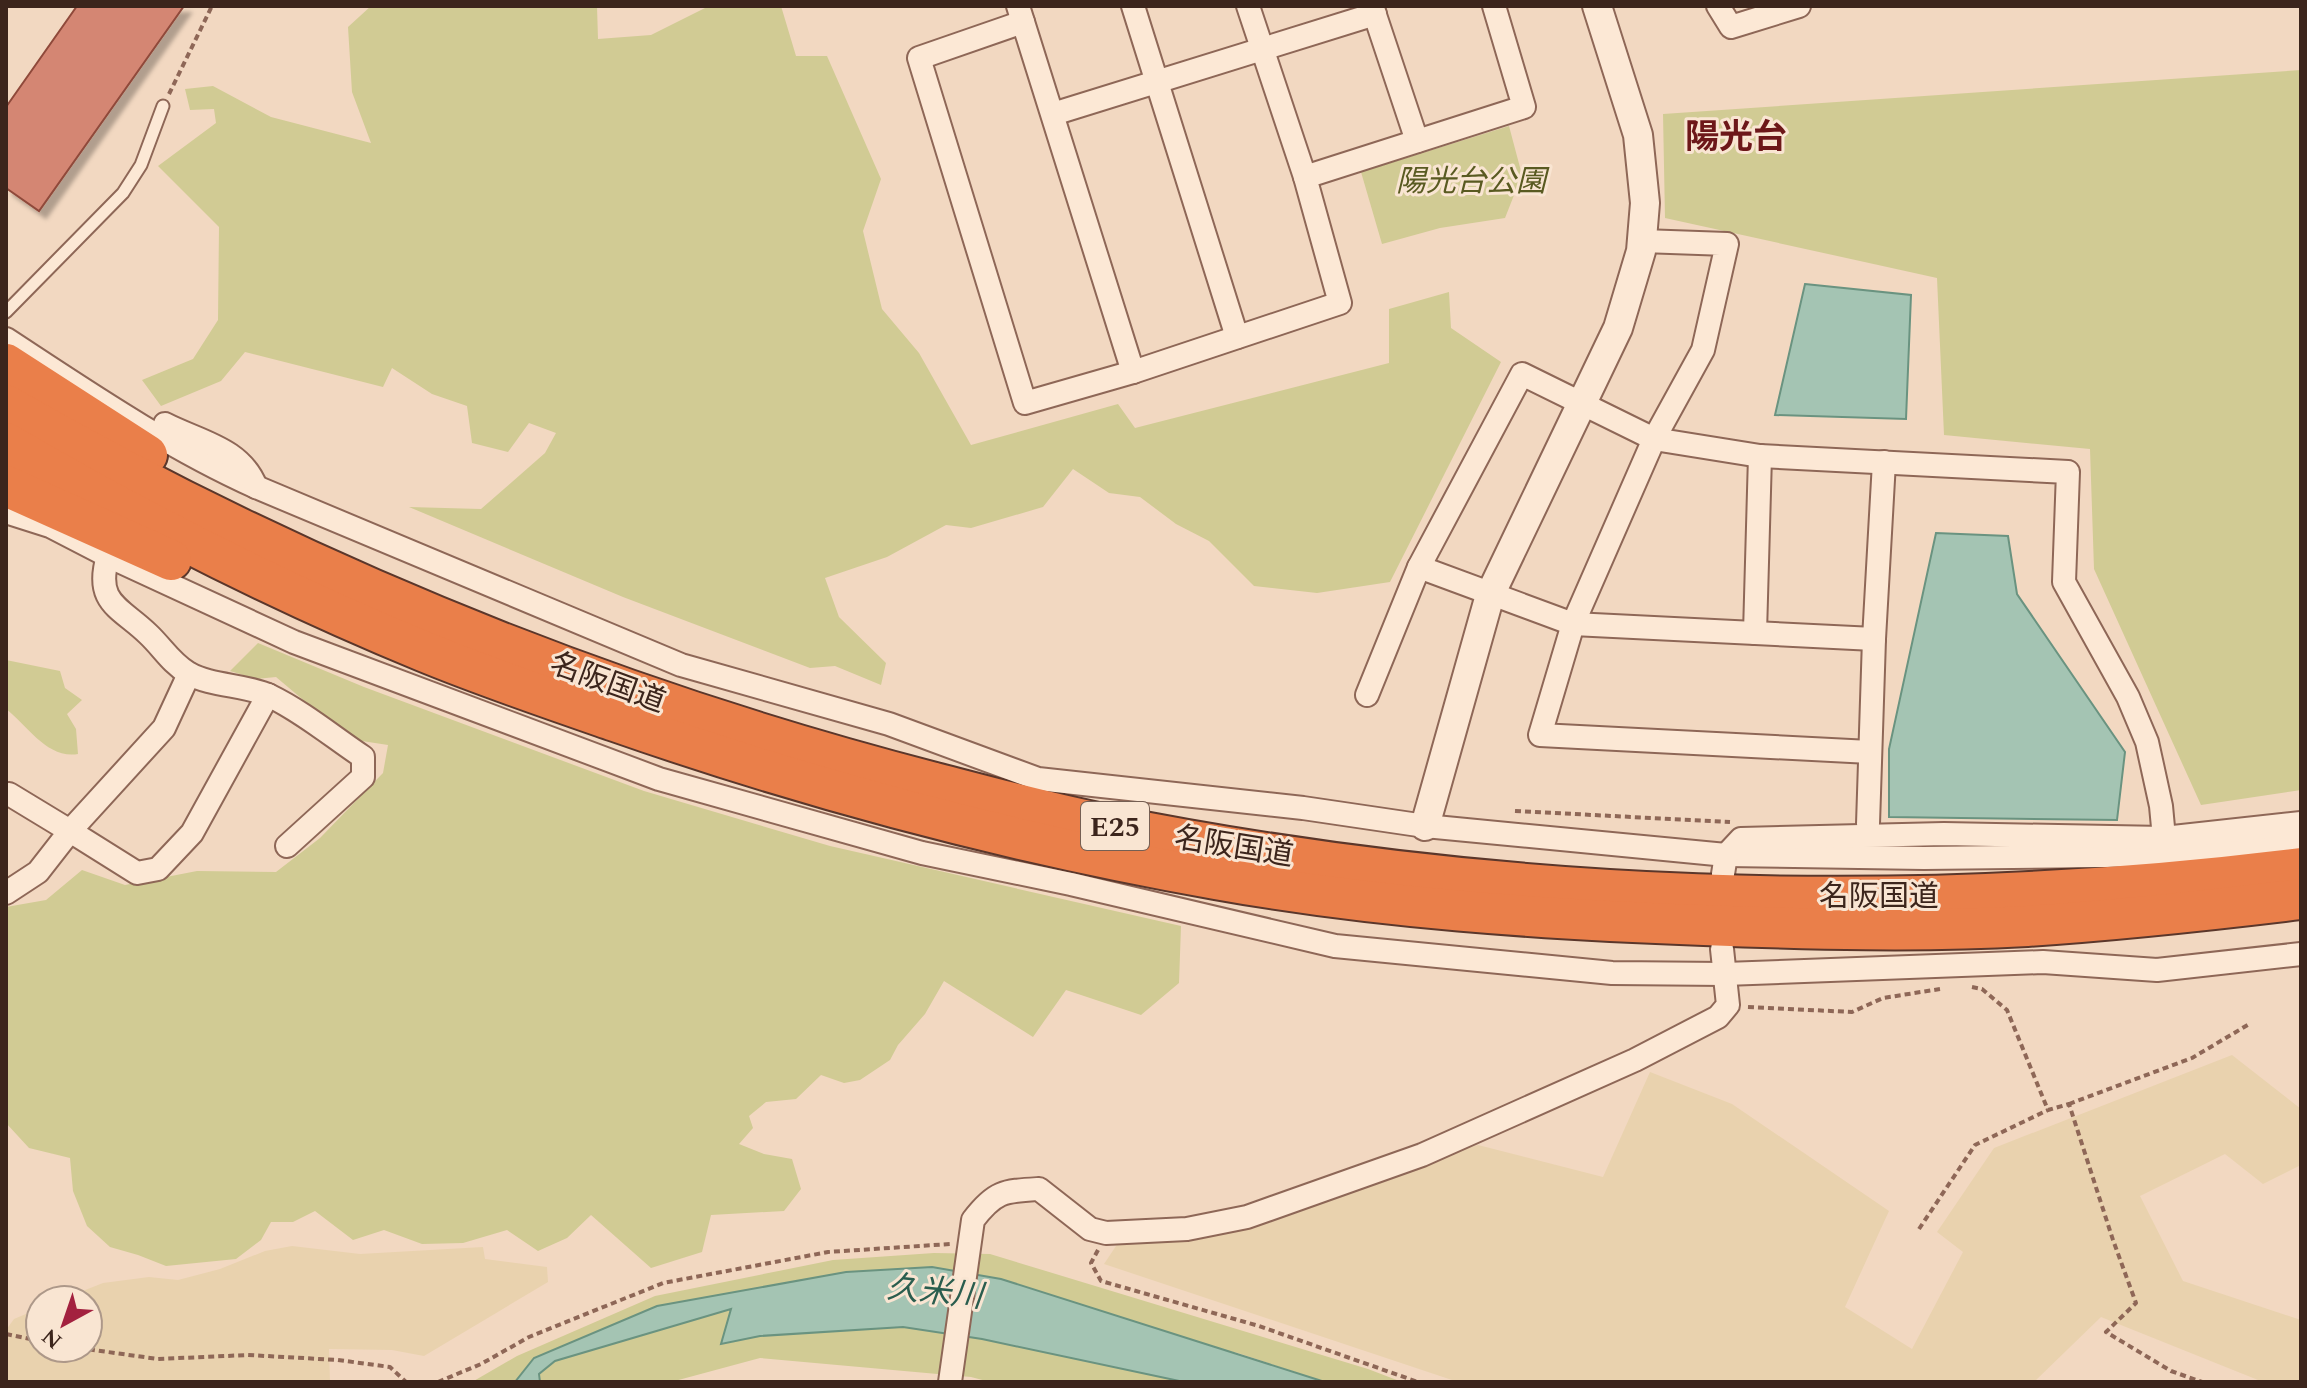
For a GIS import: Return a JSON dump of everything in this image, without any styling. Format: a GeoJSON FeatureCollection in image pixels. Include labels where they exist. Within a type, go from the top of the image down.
{"type":"FeatureCollection","features":[{"type":"Feature","properties":{"kind":"highway"},"geometry":{"type":"LineString","coordinates":[[6,364],[176,473],[320,551],[594,667],[701,716]]}},
{"type":"Feature","properties":{"kind":"highway","name":"名阪国道"},"geometry":{"type":"LineString","coordinates":[[6,405],[183,502],[312,563],[549,661],[701,716],[828,755],[1092,822],[1281,855],[1505,883],[1643,891],[1891,898],[2152,885],[2301,868]]}},
{"type":"Feature","properties":{"kind":"highway","name":"名阪国道"},"geometry":{"type":"LineString","coordinates":[[6,443],[168,531],[423,651],[688,747],[944,820],[1216,879],[1355,900],[1507,914],[1762,927],[1896,930],[2026,926],[2301,899]]}},
{"type":"Feature","properties":{"kind":"highway"},"geometry":{"type":"LineString","coordinates":[[6,486],[183,566],[423,651]]}},
{"type":"Feature","properties":{"kind":"highway"},"geometry":{"type":"LineString","coordinates":[[1762,927],[1868,936],[1963,936],[2070,932],[2301,913]]}},
{"type":"Feature","properties":{"kind":"street"},"geometry":{"type":"LineString","coordinates":[[1133,6],[1237,337]]}},
{"type":"Feature","properties":{"kind":"street"},"geometry":{"type":"LineString","coordinates":[[1133,372],[1021,14],[919,58],[1025,403],[1133,372],[1340,303],[1305,177],[1248,6]]}},
{"type":"Feature","properties":{"kind":"street"},"geometry":{"type":"LineString","coordinates":[[1305,177],[1524,107],[1494,6]]}},
{"type":"Feature","properties":{"kind":"street"},"geometry":{"type":"LineString","coordinates":[[1425,826],[1490,595],[1618,328],[1642,241],[1645,203],[1638,135],[1597,6]]}},
{"type":"Feature","properties":{"kind":"street"},"geometry":{"type":"LineString","coordinates":[[1718,6],[1731,27],[1799,6]]}},
{"type":"Feature","properties":{"kind":"street"},"geometry":{"type":"LineString","coordinates":[[1053,114],[1261,50],[1374,10],[1417,141]]}},
{"type":"Feature","properties":{"kind":"street"},"geometry":{"type":"LineString","coordinates":[[1642,241],[1727,244],[1703,350],[1654,439],[1573,624],[1540,735],[1870,752]]}},
{"type":"Feature","properties":{"kind":"street"},"geometry":{"type":"LineString","coordinates":[[6,327],[148,415],[229,451],[250,471],[256,487]]}},
{"type":"Feature","properties":{"kind":"street"},"geometry":{"type":"LineString","coordinates":[[6,339],[136,423],[218,470],[256,487],[681,665],[889,724],[1038,779],[1303,808],[1724,864],[2172,854],[2301,842]]}},
{"type":"Feature","properties":{"kind":"street"},"geometry":{"type":"LineString","coordinates":[[1367,695],[1419,567],[1522,374],[1654,439],[1760,456],[2068,472],[2064,582],[2128,697],[2147,742],[2161,806],[2164,838]]}},
{"type":"Feature","properties":{"kind":"street"},"geometry":{"type":"LineString","coordinates":[[1755,633],[1760,456]]}},
{"type":"Feature","properties":{"kind":"street"},"geometry":{"type":"LineString","coordinates":[[1868,824],[1884,462]]}},
{"type":"Feature","properties":{"kind":"street"},"geometry":{"type":"LineString","coordinates":[[6,512],[50,526],[294,642],[659,779],[922,853],[1071,884],[1335,946],[1612,973],[1725,974],[2043,962],[2157,970],[2301,954]]}},
{"type":"Feature","properties":{"kind":"street"},"geometry":{"type":"LineString","coordinates":[[108,556],[102,575],[106,594],[113,606],[149,635],[167,657],[189,674],[268,695],[363,757],[363,777],[287,846]]}},
{"type":"Feature","properties":{"kind":"street"},"geometry":{"type":"LineString","coordinates":[[1419,567],[1573,624],[1874,639]]}},
{"type":"Feature","properties":{"kind":"street"},"geometry":{"type":"LineString","coordinates":[[6,893],[38,872],[70,831],[164,728],[189,674]]}},
{"type":"Feature","properties":{"kind":"street"},"geometry":{"type":"LineString","coordinates":[[9,794],[137,873],[158,869],[192,833],[268,695]]}},
{"type":"Feature","properties":{"kind":"street"},"geometry":{"type":"LineString","coordinates":[[1724,864],[1741,839],[1944,834],[2164,838],[2301,823]]}},
{"type":"Feature","properties":{"kind":"street"},"geometry":{"type":"LineString","coordinates":[[950,1382],[973,1220],[988,1201],[1009,1191],[1039,1189],[1090,1229],[1106,1233],[1187,1229],[1247,1217],[1313,1196],[1422,1155],[1635,1060],[1718,1017],[1728,1005],[1722,949]]}},
{"type":"Feature","properties":{"kind":"lane"},"geometry":{"type":"LineString","coordinates":[[6,312],[123,193],[141,165],[163,106]]}},
{"type":"Feature","properties":{"kind":"path"},"geometry":{"type":"LineString","coordinates":[[163,106],[212,6]]}},
{"type":"Feature","properties":{"kind":"path"},"geometry":{"type":"LineString","coordinates":[[1971,987],[1982,989],[2007,1010],[2048,1110]]}},
{"type":"Feature","properties":{"kind":"path"},"geometry":{"type":"LineString","coordinates":[[1728,1005],[1790,1011],[1852,1012],[1883,998],[1944,988]]}},
{"type":"Feature","properties":{"kind":"path"},"geometry":{"type":"LineString","coordinates":[[1919,1229],[1975,1145],[2048,1110],[2192,1058],[2251,1023]]}},
{"type":"Feature","properties":{"kind":"path"},"geometry":{"type":"LineString","coordinates":[[2069,1104],[2136,1303],[2106,1332],[2171,1371],[2202,1382]]}},
{"type":"Feature","properties":{"kind":"path"},"geometry":{"type":"LineString","coordinates":[[1106,1233],[1091,1263],[1101,1281],[1259,1326],[1418,1382]]}},
{"type":"Feature","properties":{"kind":"path"},"geometry":{"type":"LineString","coordinates":[[438,1382],[481,1364],[529,1337],[663,1283],[828,1252],[968,1249]]}},
{"type":"Feature","properties":{"kind":"path"},"geometry":{"type":"LineString","coordinates":[[104,1351],[158,1359],[248,1355],[338,1360],[390,1367],[406,1382]]}},
{"type":"Feature","properties":{"kind":"shaded area"},"geometry":{"type":"Polygon","coordinates":[[[2232,1055],[2301,1109],[2301,1165],[2263,1184],[2225,1154],[2140,1196],[2183,1281],[2301,1320],[2301,1382],[2263,1382],[2101,1317],[2034,1382],[1458,1382],[1104,1264],[1118,1243],[1478,1145],[1603,1177],[1650,1072],[1732,1104],[1889,1211],[1845,1307],[1912,1349],[1963,1252],[1937,1232],[1994,1148],[2232,1055]]]}},
{"type":"Feature","properties":{"kind":"shaded area"},"geometry":{"type":"Polygon","coordinates":[[[292,1246],[360,1254],[483,1247],[485,1259],[547,1267],[548,1282],[424,1356],[392,1350],[329,1349],[330,1382],[6,1382],[6,1330],[14,1319],[24,1315],[24,1364],[104,1364],[104,1284],[100,1284],[149,1277],[178,1280],[220,1269],[265,1251],[292,1246]]]}},
{"type":"Feature","properties":{"kind":"green space"},"geometry":{"type":"Polygon","coordinates":[[[371,6],[597,6],[598,39],[651,35],[709,6],[781,6],[796,56],[827,56],[881,179],[863,231],[882,309],[919,353],[971,445],[1118,404],[1135,428],[1389,363],[1389,309],[1449,292],[1451,328],[1501,362],[1390,582],[1317,593],[1254,586],[1209,541],[1176,524],[1140,497],[1109,493],[1073,469],[1043,507],[971,528],[946,525],[887,557],[825,578],[839,617],[886,663],[881,685],[835,666],[810,668],[623,597],[409,507],[481,509],[545,453],[556,433],[529,423],[508,452],[472,443],[467,406],[432,394],[392,368],[383,387],[245,352],[221,381],[161,406],[142,380],[193,359],[218,320],[219,227],[158,166],[216,123],[214,109],[190,110],[185,89],[213,86],[271,117],[371,143],[352,92],[348,27],[371,6]]]}},
{"type":"Feature","properties":{"kind":"green space"},"geometry":{"type":"Polygon","coordinates":[[[2301,70],[2301,790],[2201,805],[2094,569],[2090,449],[1944,435],[1937,278],[1665,218],[1663,114],[2301,70]]]}},
{"type":"Feature","properties":{"kind":"green space","name":"陽光台公園"},"geometry":{"type":"Polygon","coordinates":[[[1509,126],[1522,175],[1505,218],[1440,228],[1382,244],[1361,172],[1509,126]]]}},
{"type":"Feature","properties":{"kind":"green space"},"geometry":{"type":"Polygon","coordinates":[[[258,643],[364,687],[644,791],[830,846],[1181,926],[1179,983],[1141,1015],[1066,990],[1033,1037],[944,981],[925,1014],[898,1045],[890,1060],[860,1080],[844,1083],[821,1075],[796,1099],[766,1102],[749,1116],[753,1128],[739,1144],[764,1154],[792,1159],[801,1189],[784,1211],[711,1215],[702,1252],[651,1268],[591,1215],[567,1238],[538,1251],[507,1230],[463,1243],[422,1244],[384,1230],[353,1240],[315,1211],[293,1222],[271,1222],[261,1240],[236,1259],[166,1266],[110,1247],[87,1226],[73,1191],[70,1158],[29,1148],[6,1123],[6,907],[46,900],[82,870],[125,885],[197,871],[276,872],[320,838],[383,773],[388,745],[362,741],[314,709],[276,677],[256,679],[230,671],[258,643]]]}},
{"type":"Feature","properties":{"kind":"green space"},"geometry":{"type":"Polygon","coordinates":[[[6,660],[60,671],[65,688],[82,700],[67,714],[76,729],[78,754],[67,754],[47,746],[6,709],[6,660]]]}},
{"type":"Feature","properties":{"kind":"green space"},"geometry":{"type":"Polygon","coordinates":[[[934,1253],[990,1254],[1402,1382],[1325,1382],[1238,1353],[846,1272],[534,1358],[515,1382],[472,1382],[517,1356],[655,1296],[833,1260],[934,1253]]]}},
{"type":"Feature","properties":{"kind":"green space"},"geometry":{"type":"Polygon","coordinates":[[[732,1308],[722,1343],[760,1336],[903,1327],[982,1339],[1184,1382],[990,1382],[971,1377],[760,1358],[671,1382],[540,1382],[539,1374],[555,1361],[732,1308]]]}},
{"type":"Feature","properties":{"kind":"water"},"geometry":{"type":"Polygon","coordinates":[[[1805,284],[1911,295],[1906,419],[1775,415],[1805,284]]]}},
{"type":"Feature","properties":{"kind":"water"},"geometry":{"type":"Polygon","coordinates":[[[1936,533],[2008,536],[2017,594],[2125,752],[2117,820],[1889,817],[1889,749],[1936,533]]]}},
{"type":"Feature","properties":{"kind":"water","name":"久米川"},"geometry":{"type":"Polygon","coordinates":[[[932,1267],[1001,1279],[1325,1382],[1184,1382],[982,1339],[903,1327],[760,1336],[721,1344],[731,1309],[555,1361],[539,1374],[540,1382],[515,1382],[534,1358],[657,1306],[846,1272],[932,1267]]]}},
{"type":"Feature","properties":{"kind":"building"},"geometry":{"type":"Polygon","coordinates":[[[77,6],[184,6],[39,211],[6,188],[6,107],[77,6]]]}},
{"type":"Feature","properties":{"kind":"district","name":"陽光台"},"geometry":{"type":"Point","coordinates":[1736,136]}}]}
